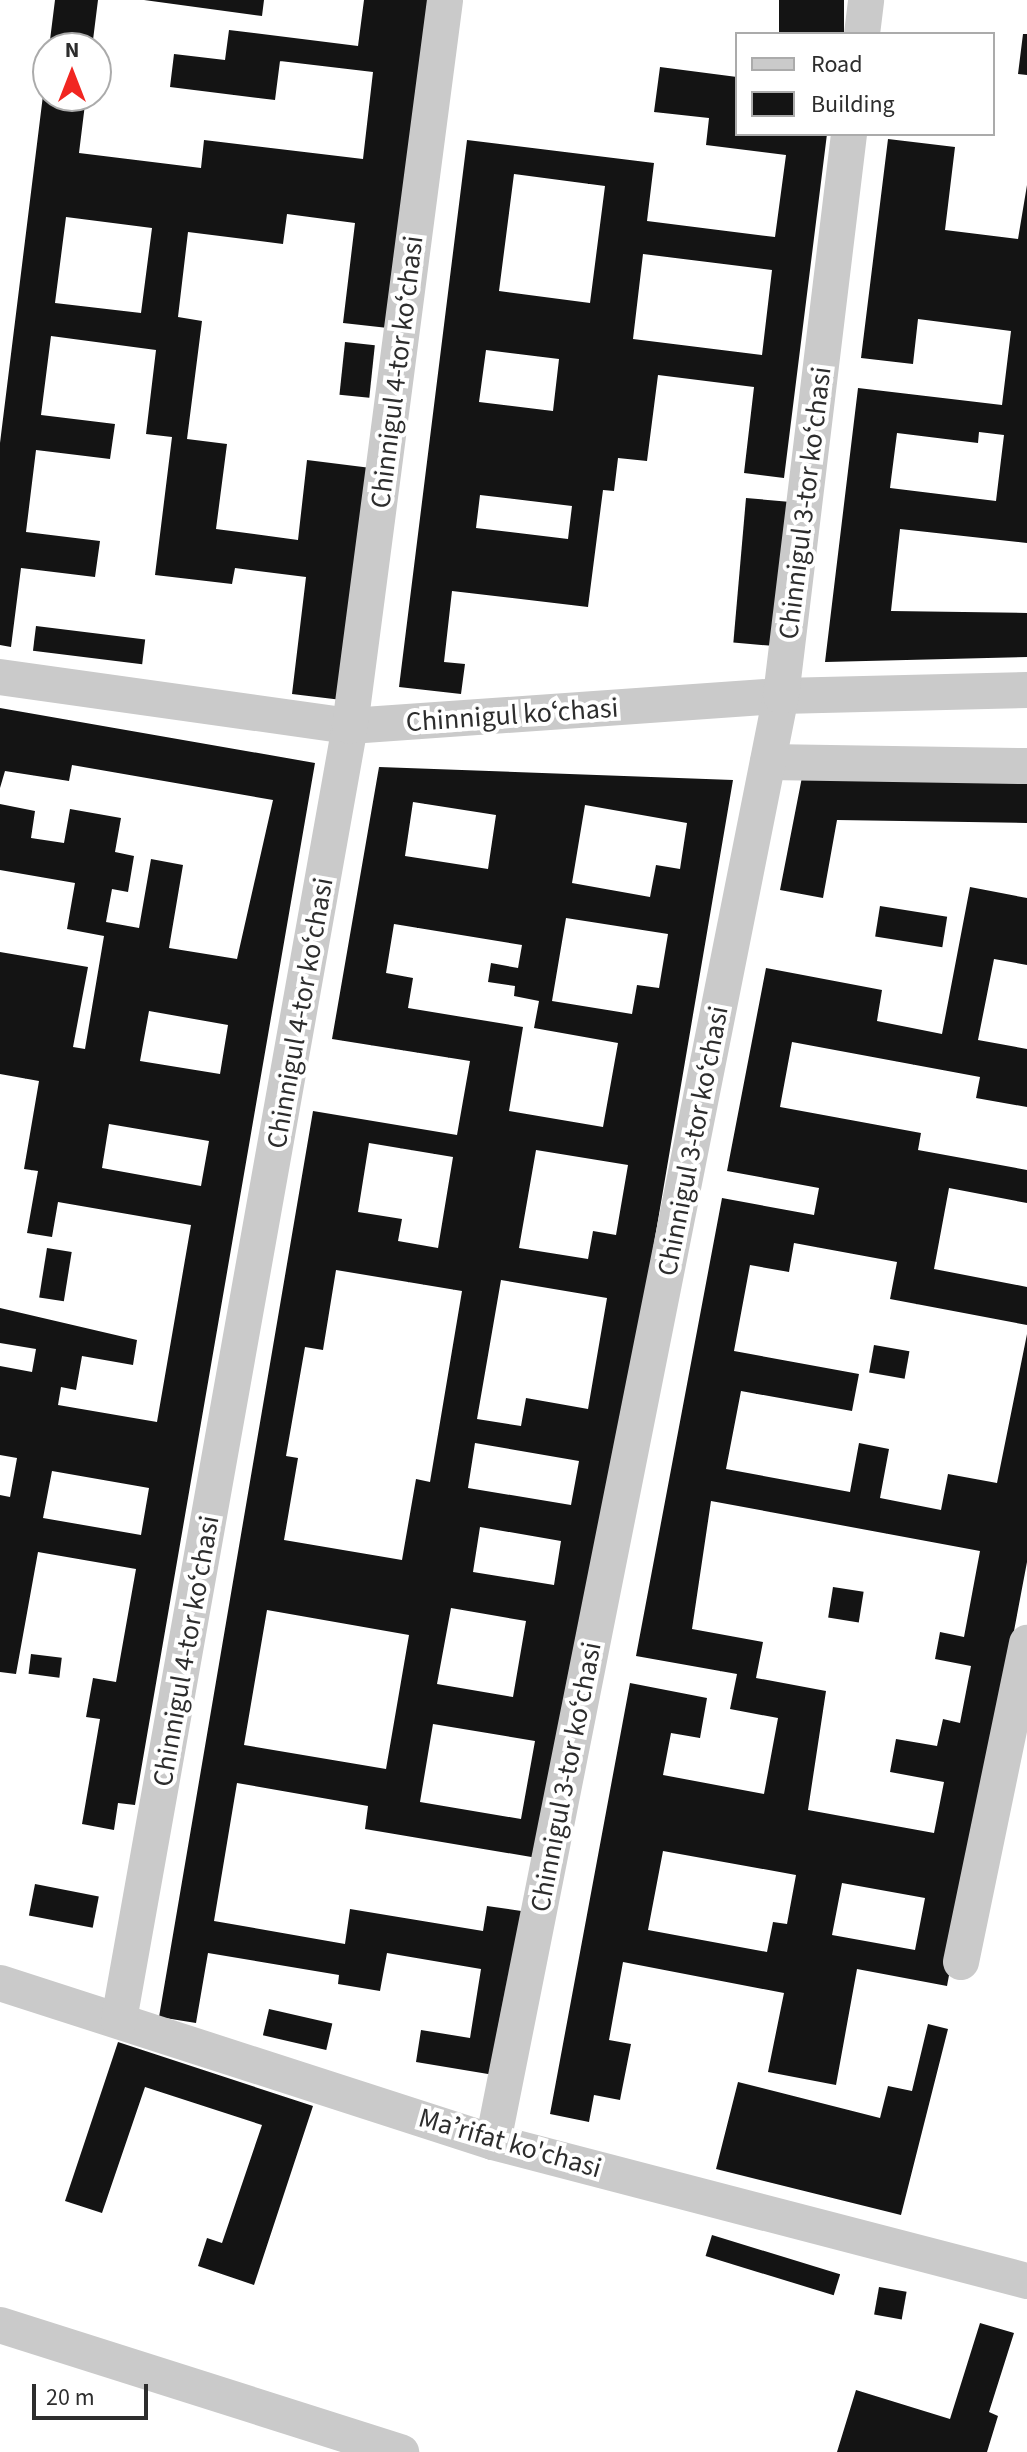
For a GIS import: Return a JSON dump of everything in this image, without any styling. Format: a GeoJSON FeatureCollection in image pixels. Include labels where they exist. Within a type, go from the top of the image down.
{"type":"FeatureCollection","features":[{"type":"Feature","properties":{"kind":"street","name":"Chinnigul 4-tor koʻchasi"},"geometry":{"type":"LineString","coordinates":[[119,2020],[350,726],[445,0]]}},
{"type":"Feature","properties":{"kind":"street"},"geometry":{"type":"LineString","coordinates":[[862,32],[866,0]]}},
{"type":"Feature","properties":{"kind":"street","name":"Chinnigul 3-tor koʻchasi"},"geometry":{"type":"LineString","coordinates":[[493,2142],[781,696],[849,136]]}},
{"type":"Feature","properties":{"kind":"street","name":"Chinnigul koʻchasi"},"geometry":{"type":"LineString","coordinates":[[0,677],[350,726],[781,696],[1027,690]]}},
{"type":"Feature","properties":{"kind":"street"},"geometry":{"type":"LineString","coordinates":[[768,762],[1027,766]]}},
{"type":"Feature","properties":{"kind":"street"},"geometry":{"type":"LineString","coordinates":[[961,1962],[1027,1643]]}},
{"type":"Feature","properties":{"kind":"street","name":"Maʼrifat ko'chasi"},"geometry":{"type":"LineString","coordinates":[[0,1983],[493,2142],[1027,2281]]}},
{"type":"Feature","properties":{"kind":"street"},"geometry":{"type":"LineString","coordinates":[[0,2325],[401,2452]]}},
{"type":"Feature","properties":{"kind":"building"},"geometry":{"type":"Polygon","coordinates":[[[55,0],[98,0],[94,32],[51,32],[55,0]]]}},
{"type":"Feature","properties":{"kind":"building"},"geometry":{"type":"Polygon","coordinates":[[[144,0],[264,0],[262,16],[144,0]]]}},
{"type":"Feature","properties":{"kind":"building"},"geometry":{"type":"Polygon","coordinates":[[[364,0],[429,0],[388,328],[343,323],[355,223],[287,214],[283,244],[188,232],[178,317],[202,321],[187,439],[227,444],[216,529],[298,540],[307,460],[371,468],[342,700],[292,694],[306,577],[235,568],[232,584],[155,575],[172,437],[146,434],[156,350],[51,336],[41,415],[115,424],[110,459],[36,450],[26,532],[100,541],[95,577],[21,568],[11,647],[0,645],[0,443],[41,112],[84,112],[79,153],[201,168],[204,140],[363,159],[373,72],[280,61],[275,100],[170,87],[174,54],[225,60],[229,30],[358,46],[364,0]],[[66,217],[55,303],[141,313],[152,228],[66,217]]]}},
{"type":"Feature","properties":{"kind":"building"},"geometry":{"type":"Polygon","coordinates":[[[779,0],[844,0],[844,32],[779,32],[779,0]]]}},
{"type":"Feature","properties":{"kind":"building"},"geometry":{"type":"Polygon","coordinates":[[[1023,34],[1027,34],[1027,75],[1018,74],[1023,34]]]}},
{"type":"Feature","properties":{"kind":"building"},"geometry":{"type":"Polygon","coordinates":[[[660,67],[735,77],[735,136],[827,136],[784,478],[744,473],[754,387],[658,375],[647,461],[618,458],[614,491],[603,490],[588,607],[452,591],[444,662],[465,664],[461,694],[399,687],[467,140],[654,163],[647,221],[775,237],[786,155],[706,145],[709,118],[654,112],[660,67]],[[514,174],[499,291],[590,303],[605,186],[514,174]],[[643,254],[633,339],[762,355],[772,270],[643,254]],[[486,350],[479,402],[553,411],[559,359],[486,350]],[[480,495],[476,528],[568,539],[572,506],[480,495]]]}},
{"type":"Feature","properties":{"kind":"building"},"geometry":{"type":"Polygon","coordinates":[[[888,139],[955,147],[945,230],[1018,239],[1027,185],[1027,543],[900,529],[891,611],[1027,613],[1027,657],[825,662],[858,388],[1002,405],[1011,331],[918,319],[913,364],[861,358],[888,139]],[[979,432],[978,443],[897,433],[890,488],[996,501],[1004,435],[979,432]]]}},
{"type":"Feature","properties":{"kind":"building"},"geometry":{"type":"Polygon","coordinates":[[[345,342],[375,345],[369,398],[339,395],[345,342]]]}},
{"type":"Feature","properties":{"kind":"building"},"geometry":{"type":"Polygon","coordinates":[[[746,498],[788,502],[775,646],[733,642],[746,498]]]}},
{"type":"Feature","properties":{"kind":"building"},"geometry":{"type":"Polygon","coordinates":[[[36,626],[145,639],[142,664],[33,651],[36,626]]]}},
{"type":"Feature","properties":{"kind":"building"},"geometry":{"type":"Polygon","coordinates":[[[0,708],[315,763],[135,1805],[118,1803],[114,1830],[82,1824],[100,1719],[86,1717],[93,1678],[116,1682],[136,1569],[38,1552],[16,1674],[0,1672],[0,1495],[10,1497],[17,1458],[0,1455],[0,1366],[32,1372],[36,1349],[0,1343],[0,1308],[137,1340],[133,1365],[82,1356],[76,1390],[61,1387],[58,1405],[157,1422],[191,1225],[58,1202],[52,1237],[27,1233],[38,1171],[24,1169],[39,1081],[0,1074],[0,952],[88,967],[73,1047],[85,1049],[104,936],[67,929],[75,883],[0,870],[0,804],[35,811],[31,838],[64,843],[70,809],[121,818],[115,852],[134,856],[128,892],[112,889],[106,922],[139,928],[151,859],[183,865],[169,948],[237,959],[273,800],[72,765],[69,781],[5,771],[0,788],[0,708]],[[149,1011],[140,1061],[220,1074],[228,1025],[149,1011]],[[109,1124],[102,1168],[201,1186],[209,1141],[109,1124]],[[52,1471],[43,1518],[141,1535],[149,1488],[52,1471]]]}},
{"type":"Feature","properties":{"kind":"building"},"geometry":{"type":"Polygon","coordinates":[[[379,767],[733,780],[549,1860],[365,1829],[368,1806],[237,1783],[214,1921],[345,1944],[350,1909],[483,1931],[487,1906],[528,1912],[500,2076],[416,2062],[421,2030],[470,2038],[481,1969],[387,1953],[380,1991],[338,1984],[339,1975],[208,1953],[196,2023],[159,2017],[313,1111],[457,1135],[470,1061],[332,1039],[379,767]],[[413,802],[405,856],[488,869],[496,815],[413,802]],[[585,805],[572,883],[650,897],[656,865],[680,869],[687,823],[585,805]],[[566,918],[552,1001],[632,1014],[637,985],[659,988],[668,934],[566,918]],[[394,924],[386,973],[413,978],[408,1008],[523,1027],[509,1111],[603,1127],[618,1043],[534,1028],[539,1001],[514,996],[515,986],[488,982],[491,963],[518,968],[522,945],[394,924]],[[369,1143],[358,1212],[402,1219],[398,1241],[438,1248],[453,1157],[369,1143]],[[536,1150],[519,1248],[588,1259],[593,1231],[616,1235],[628,1165],[536,1150]],[[336,1270],[323,1350],[305,1347],[286,1456],[298,1458],[284,1540],[402,1560],[416,1479],[430,1482],[462,1291],[336,1270]],[[501,1280],[477,1419],[521,1426],[526,1398],[588,1409],[607,1298],[501,1280]],[[475,1443],[468,1488],[571,1505],[579,1461],[475,1443]],[[480,1527],[473,1572],[554,1585],[561,1541],[480,1527]],[[451,1608],[437,1684],[513,1697],[526,1621],[451,1608]],[[267,1610],[244,1745],[386,1769],[409,1635],[267,1610]],[[433,1724],[420,1802],[521,1819],[535,1741],[433,1724]]]}},
{"type":"Feature","properties":{"kind":"building"},"geometry":{"type":"Polygon","coordinates":[[[802,777],[1027,779],[1027,823],[837,820],[823,898],[780,890],[802,777]]]}},
{"type":"Feature","properties":{"kind":"building"},"geometry":{"type":"Polygon","coordinates":[[[970,887],[1027,898],[1027,965],[994,959],[978,1040],[1027,1049],[1027,1107],[976,1098],[980,1077],[792,1042],[780,1107],[921,1133],[918,1150],[1027,1170],[1027,1203],[949,1188],[934,1269],[1027,1287],[1027,1325],[890,1299],[897,1262],[794,1243],[789,1272],[750,1265],[734,1351],[859,1374],[852,1411],[741,1391],[726,1469],[850,1492],[859,1443],[889,1449],[880,1498],[941,1510],[948,1474],[997,1483],[1027,1334],[1027,1562],[947,1986],[857,1969],[836,2085],[768,2072],[784,1993],[623,1962],[609,2040],[631,2044],[620,2100],[594,2095],[589,2122],[550,2114],[630,1683],[707,1698],[700,1738],[671,1733],[663,1775],[764,1794],[778,1718],[730,1709],[737,1674],[636,1656],[722,1198],[814,1215],[819,1188],[727,1171],[766,968],[882,990],[877,1021],[942,1034],[970,887]],[[711,1501],[692,1629],[763,1642],[756,1678],[826,1691],[808,1810],[934,1833],[944,1782],[890,1772],[896,1739],[937,1746],[943,1719],[960,1723],[971,1666],[935,1659],[940,1632],[964,1637],[980,1551],[711,1501]],[[663,1851],[648,1930],[767,1952],[773,1922],[787,1924],[796,1875],[663,1851]],[[842,1883],[832,1935],[915,1950],[925,1898],[842,1883]]]}},
{"type":"Feature","properties":{"kind":"building"},"geometry":{"type":"Polygon","coordinates":[[[880,906],[947,917],[942,947],[875,937],[880,906]]]}},
{"type":"Feature","properties":{"kind":"building"},"geometry":{"type":"Polygon","coordinates":[[[47,1248],[72,1252],[64,1301],[39,1297],[47,1248]]]}},
{"type":"Feature","properties":{"kind":"building"},"geometry":{"type":"Polygon","coordinates":[[[874,1345],[909,1351],[905,1379],[869,1373],[874,1345]]]}},
{"type":"Feature","properties":{"kind":"building"},"geometry":{"type":"Polygon","coordinates":[[[833,1587],[864,1592],[859,1622],[828,1618],[833,1587]]]}},
{"type":"Feature","properties":{"kind":"building"},"geometry":{"type":"Polygon","coordinates":[[[31,1654],[62,1658],[59,1678],[29,1674],[31,1654]]]}},
{"type":"Feature","properties":{"kind":"building"},"geometry":{"type":"Polygon","coordinates":[[[35,1884],[99,1896],[93,1928],[29,1915],[35,1884]]]}},
{"type":"Feature","properties":{"kind":"building"},"geometry":{"type":"Polygon","coordinates":[[[269,2009],[332,2024],[326,2050],[263,2035],[269,2009]]]}},
{"type":"Feature","properties":{"kind":"building"},"geometry":{"type":"Polygon","coordinates":[[[928,2024],[948,2029],[901,2215],[716,2169],[738,2082],[880,2118],[888,2086],[912,2091],[928,2024]]]}},
{"type":"Feature","properties":{"kind":"building"},"geometry":{"type":"Polygon","coordinates":[[[118,2042],[313,2106],[254,2285],[198,2266],[207,2238],[222,2243],[262,2125],[145,2087],[102,2213],[65,2201],[118,2042]]]}},
{"type":"Feature","properties":{"kind":"building"},"geometry":{"type":"Polygon","coordinates":[[[712,2235],[840,2274],[834,2295],[706,2256],[712,2235]]]}},
{"type":"Feature","properties":{"kind":"building"},"geometry":{"type":"Polygon","coordinates":[[[879,2287],[907,2292],[902,2319],[874,2315],[879,2287]]]}},
{"type":"Feature","properties":{"kind":"building"},"geometry":{"type":"Polygon","coordinates":[[[980,2323],[1014,2333],[989,2412],[998,2416],[987,2452],[837,2452],[856,2390],[950,2419],[980,2323]]]}}]}
